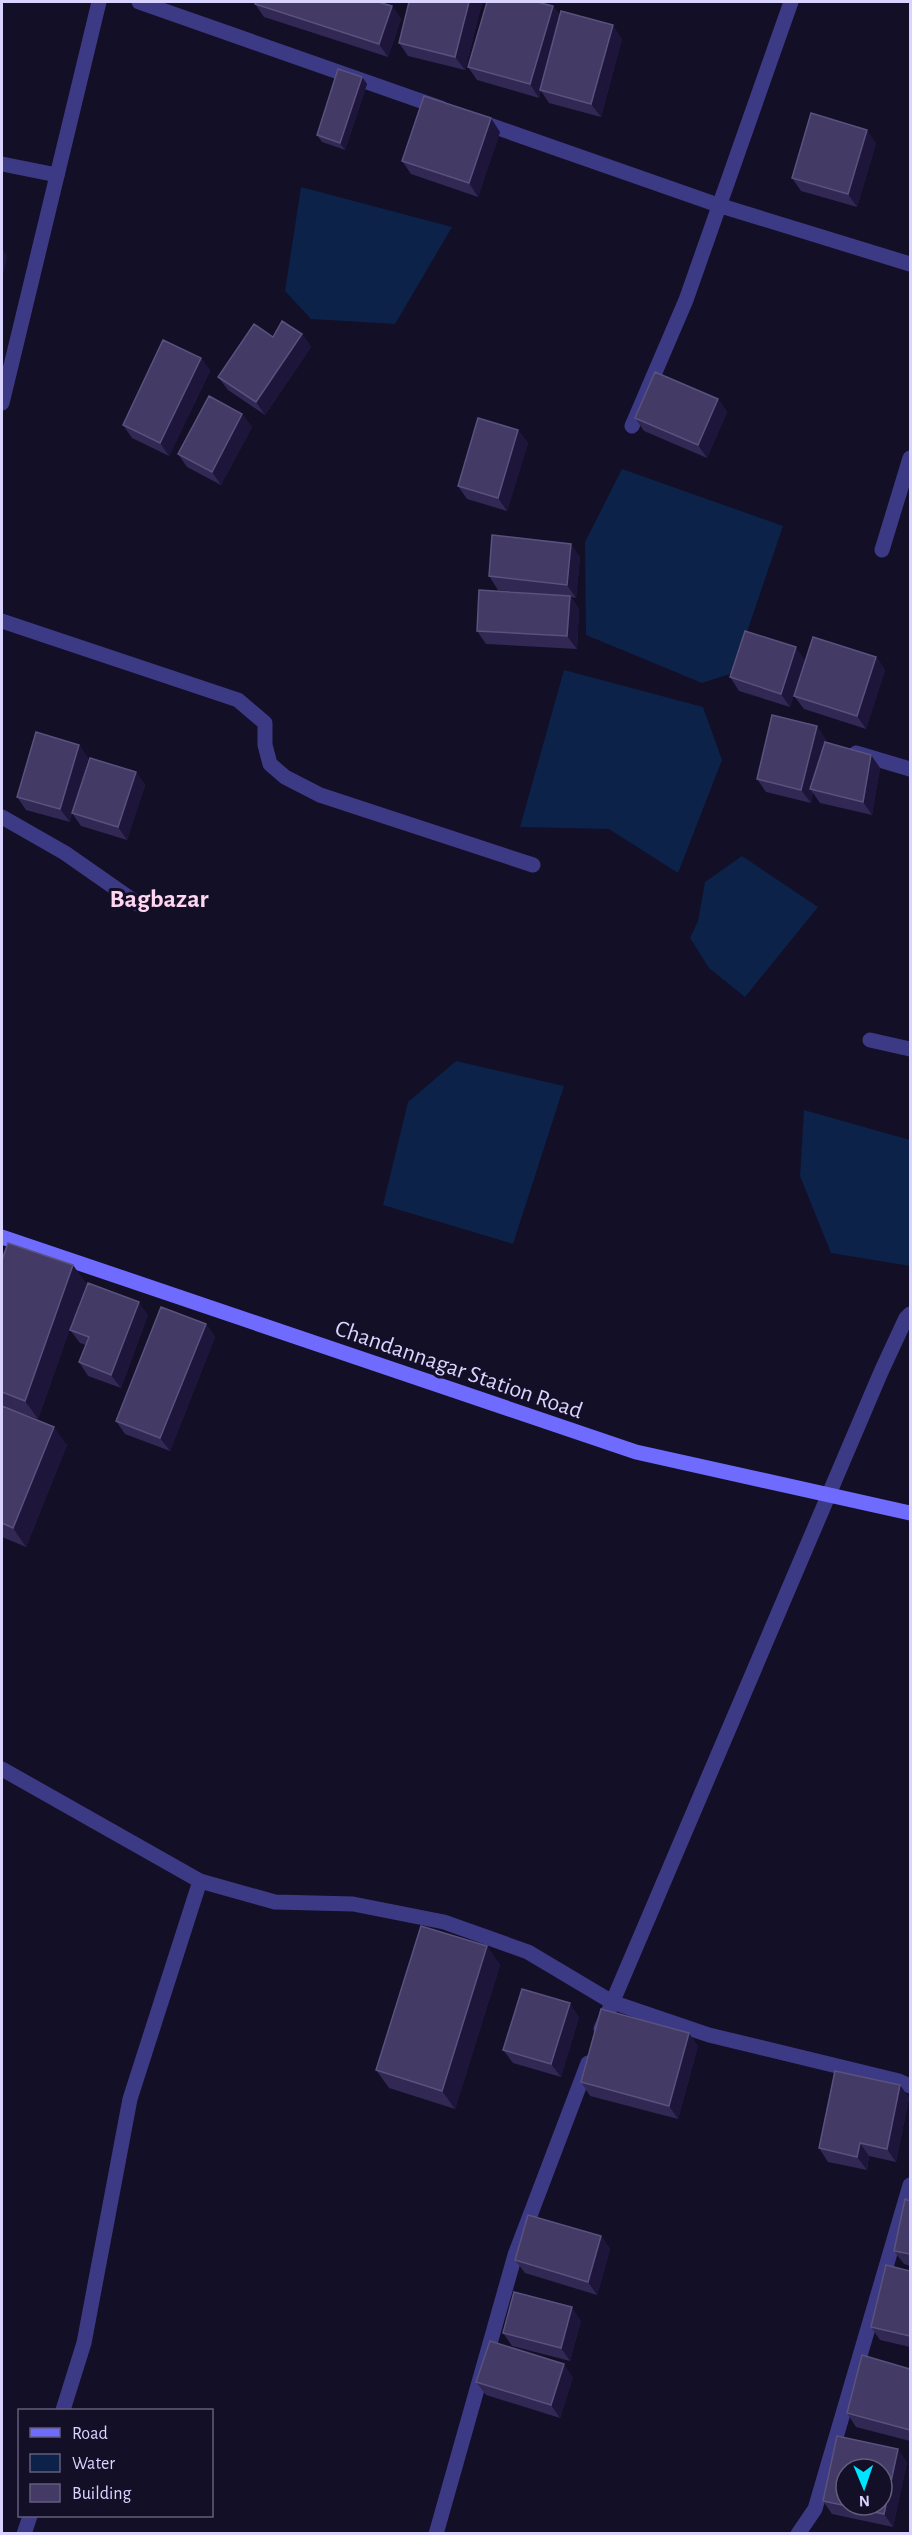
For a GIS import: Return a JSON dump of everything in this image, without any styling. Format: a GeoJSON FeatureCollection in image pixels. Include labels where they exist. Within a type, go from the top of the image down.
{"type":"FeatureCollection","features":[{"type":"Feature","properties":{"kind":"main road","name":"Chandannagar Station Road"},"geometry":{"type":"LineString","coordinates":[[2,1237],[636,1452],[910,1513]]}},
{"type":"Feature","properties":{"kind":"street"},"geometry":{"type":"LineString","coordinates":[[2,403],[99,2]]}},
{"type":"Feature","properties":{"kind":"street"},"geometry":{"type":"LineString","coordinates":[[139,2],[718,206],[910,264]]}},
{"type":"Feature","properties":{"kind":"street"},"geometry":{"type":"LineString","coordinates":[[632,426],[686,300],[791,2]]}},
{"type":"Feature","properties":{"kind":"street"},"geometry":{"type":"LineString","coordinates":[[2,164],[57,175]]}},
{"type":"Feature","properties":{"kind":"street"},"geometry":{"type":"LineString","coordinates":[[882,550],[910,458]]}},
{"type":"Feature","properties":{"kind":"street"},"geometry":{"type":"LineString","coordinates":[[2,621],[238,700],[265,723],[265,745],[270,764],[285,777],[320,795],[533,865]]}},
{"type":"Feature","properties":{"kind":"street"},"geometry":{"type":"LineString","coordinates":[[846,750],[910,769]]}},
{"type":"Feature","properties":{"kind":"street"},"geometry":{"type":"LineString","coordinates":[[2,817],[65,853],[138,904]]}},
{"type":"Feature","properties":{"kind":"street"},"geometry":{"type":"LineString","coordinates":[[870,1040],[910,1049]]}},
{"type":"Feature","properties":{"kind":"street"},"geometry":{"type":"LineString","coordinates":[[436,2534],[515,2255],[612,2002],[881,1372],[910,1314]]}},
{"type":"Feature","properties":{"kind":"street"},"geometry":{"type":"LineString","coordinates":[[2,1768],[200,1881],[275,1902],[353,1904],[444,1922],[528,1952],[612,2002],[709,2035],[899,2081],[910,2086]]}},
{"type":"Feature","properties":{"kind":"street"},"geometry":{"type":"LineString","coordinates":[[63,2409],[84,2343],[130,2099],[200,1881]]}},
{"type":"Feature","properties":{"kind":"street"},"geometry":{"type":"LineString","coordinates":[[798,2534],[815,2509],[910,2185]]}},
{"type":"Feature","properties":{"kind":"street"},"geometry":{"type":"LineString","coordinates":[[24,2534],[30,2517]]}},
{"type":"Feature","properties":{"kind":"water"},"geometry":{"type":"Polygon","coordinates":[[[301,187],[452,227],[395,324],[311,319],[285,291],[301,187]]]}},
{"type":"Feature","properties":{"kind":"water"},"geometry":{"type":"Polygon","coordinates":[[[622,469],[783,526],[733,673],[702,683],[586,635],[585,542],[622,469]]]}},
{"type":"Feature","properties":{"kind":"water"},"geometry":{"type":"Polygon","coordinates":[[[564,670],[703,707],[722,760],[678,873],[609,829],[520,827],[564,670]]]}},
{"type":"Feature","properties":{"kind":"water"},"geometry":{"type":"Polygon","coordinates":[[[742,856],[818,907],[745,997],[709,968],[690,938],[698,921],[705,882],[742,856]]]}},
{"type":"Feature","properties":{"kind":"water"},"geometry":{"type":"Polygon","coordinates":[[[456,1061],[564,1086],[513,1244],[383,1205],[408,1102],[456,1061]]]}},
{"type":"Feature","properties":{"kind":"water"},"geometry":{"type":"Polygon","coordinates":[[[804,1110],[910,1140],[910,1266],[831,1253],[800,1176],[804,1110]]]}},
{"type":"Feature","properties":{"kind":"building"},"geometry":{"type":"Polygon","coordinates":[[[255,2],[378,2],[392,6],[379,44],[255,4],[255,2]]]}},
{"type":"Feature","properties":{"kind":"building"},"geometry":{"type":"Polygon","coordinates":[[[409,2],[469,2],[455,57],[399,43],[409,2]]]}},
{"type":"Feature","properties":{"kind":"building"},"geometry":{"type":"Polygon","coordinates":[[[487,2],[537,2],[553,6],[530,84],[468,67],[487,2]]]}},
{"type":"Feature","properties":{"kind":"building"},"geometry":{"type":"Polygon","coordinates":[[[561,11],[613,25],[591,104],[540,90],[561,11]]]}},
{"type":"Feature","properties":{"kind":"building"},"geometry":{"type":"Polygon","coordinates":[[[338,69],[362,77],[340,143],[317,135],[338,69]]]}},
{"type":"Feature","properties":{"kind":"building"},"geometry":{"type":"Polygon","coordinates":[[[424,96],[491,118],[469,183],[402,161],[424,96]]]}},
{"type":"Feature","properties":{"kind":"building"},"geometry":{"type":"Polygon","coordinates":[[[811,113],[867,130],[848,194],[792,178],[811,113]]]}},
{"type":"Feature","properties":{"kind":"building"},"geometry":{"type":"Polygon","coordinates":[[[282,321],[302,334],[256,402],[218,377],[254,324],[273,337],[282,321]]]}},
{"type":"Feature","properties":{"kind":"building"},"geometry":{"type":"Polygon","coordinates":[[[163,340],[201,358],[160,443],[123,425],[163,340]]]}},
{"type":"Feature","properties":{"kind":"building"},"geometry":{"type":"Polygon","coordinates":[[[655,372],[718,399],[698,445],[635,418],[655,372]]]}},
{"type":"Feature","properties":{"kind":"building"},"geometry":{"type":"Polygon","coordinates":[[[209,396],[242,414],[212,472],[178,454],[209,396]]]}},
{"type":"Feature","properties":{"kind":"building"},"geometry":{"type":"Polygon","coordinates":[[[478,418],[518,430],[498,498],[458,486],[478,418]]]}},
{"type":"Feature","properties":{"kind":"building"},"geometry":{"type":"Polygon","coordinates":[[[492,535],[571,544],[567,585],[489,576],[492,535]]]}},
{"type":"Feature","properties":{"kind":"building"},"geometry":{"type":"Polygon","coordinates":[[[479,590],[570,596],[567,636],[477,631],[479,590]]]}},
{"type":"Feature","properties":{"kind":"building"},"geometry":{"type":"Polygon","coordinates":[[[745,631],[796,647],[781,694],[730,677],[745,631]]]}},
{"type":"Feature","properties":{"kind":"building"},"geometry":{"type":"Polygon","coordinates":[[[813,637],[876,657],[857,716],[794,696],[813,637]]]}},
{"type":"Feature","properties":{"kind":"building"},"geometry":{"type":"Polygon","coordinates":[[[772,715],[817,726],[801,790],[757,779],[772,715]]]}},
{"type":"Feature","properties":{"kind":"building"},"geometry":{"type":"Polygon","coordinates":[[[36,732],[79,745],[60,809],[17,797],[36,732]]]}},
{"type":"Feature","properties":{"kind":"building"},"geometry":{"type":"Polygon","coordinates":[[[825,742],[871,755],[863,802],[810,789],[825,742]]]}},
{"type":"Feature","properties":{"kind":"building"},"geometry":{"type":"Polygon","coordinates":[[[90,758],[136,772],[118,827],[72,813],[90,758]]]}},
{"type":"Feature","properties":{"kind":"building"},"geometry":{"type":"Polygon","coordinates":[[[8,1243],[73,1265],[25,1401],[2,1392],[2,1260],[8,1243]]]}},
{"type":"Feature","properties":{"kind":"building"},"geometry":{"type":"Polygon","coordinates":[[[88,1283],[139,1302],[111,1375],[79,1362],[89,1337],[70,1330],[88,1283]]]}},
{"type":"Feature","properties":{"kind":"building"},"geometry":{"type":"Polygon","coordinates":[[[161,1307],[206,1324],[160,1438],[116,1421],[161,1307]]]}},
{"type":"Feature","properties":{"kind":"building"},"geometry":{"type":"Polygon","coordinates":[[[2,1406],[54,1427],[13,1528],[2,1523],[2,1406]]]}},
{"type":"Feature","properties":{"kind":"building"},"geometry":{"type":"Polygon","coordinates":[[[421,1926],[487,1946],[442,2091],[376,2070],[421,1926]]]}},
{"type":"Feature","properties":{"kind":"building"},"geometry":{"type":"Polygon","coordinates":[[[522,1989],[570,2003],[551,2064],[503,2050],[522,1989]]]}},
{"type":"Feature","properties":{"kind":"building"},"geometry":{"type":"Polygon","coordinates":[[[601,2009],[689,2033],[669,2106],[581,2082],[601,2009]]]}},
{"type":"Feature","properties":{"kind":"building"},"geometry":{"type":"Polygon","coordinates":[[[835,2071],[900,2085],[887,2149],[860,2143],[857,2157],[819,2148],[835,2071]]]}},
{"type":"Feature","properties":{"kind":"building"},"geometry":{"type":"Polygon","coordinates":[[[905,2199],[910,2201],[910,2254],[894,2251],[905,2199]]]}},
{"type":"Feature","properties":{"kind":"building"},"geometry":{"type":"Polygon","coordinates":[[[528,2215],[601,2236],[588,2282],[515,2260],[528,2215]]]}},
{"type":"Feature","properties":{"kind":"building"},"geometry":{"type":"Polygon","coordinates":[[[886,2265],[910,2271],[910,2336],[871,2327],[886,2265]]]}},
{"type":"Feature","properties":{"kind":"building"},"geometry":{"type":"Polygon","coordinates":[[[514,2292],[572,2307],[561,2348],[503,2333],[514,2292]]]}},
{"type":"Feature","properties":{"kind":"building"},"geometry":{"type":"Polygon","coordinates":[[[490,2341],[564,2364],[551,2405],[476,2382],[490,2341]]]}},
{"type":"Feature","properties":{"kind":"building"},"geometry":{"type":"Polygon","coordinates":[[[862,2355],[910,2369],[910,2430],[847,2413],[862,2355]]]}},
{"type":"Feature","properties":{"kind":"building"},"geometry":{"type":"Polygon","coordinates":[[[837,2436],[898,2449],[894,2468],[894,2457],[834,2457],[834,2503],[823,2501],[837,2436]]]}},
{"type":"Feature","properties":{"kind":"district","name":"Bagbazar"},"geometry":{"type":"Point","coordinates":[159,898]}}]}
